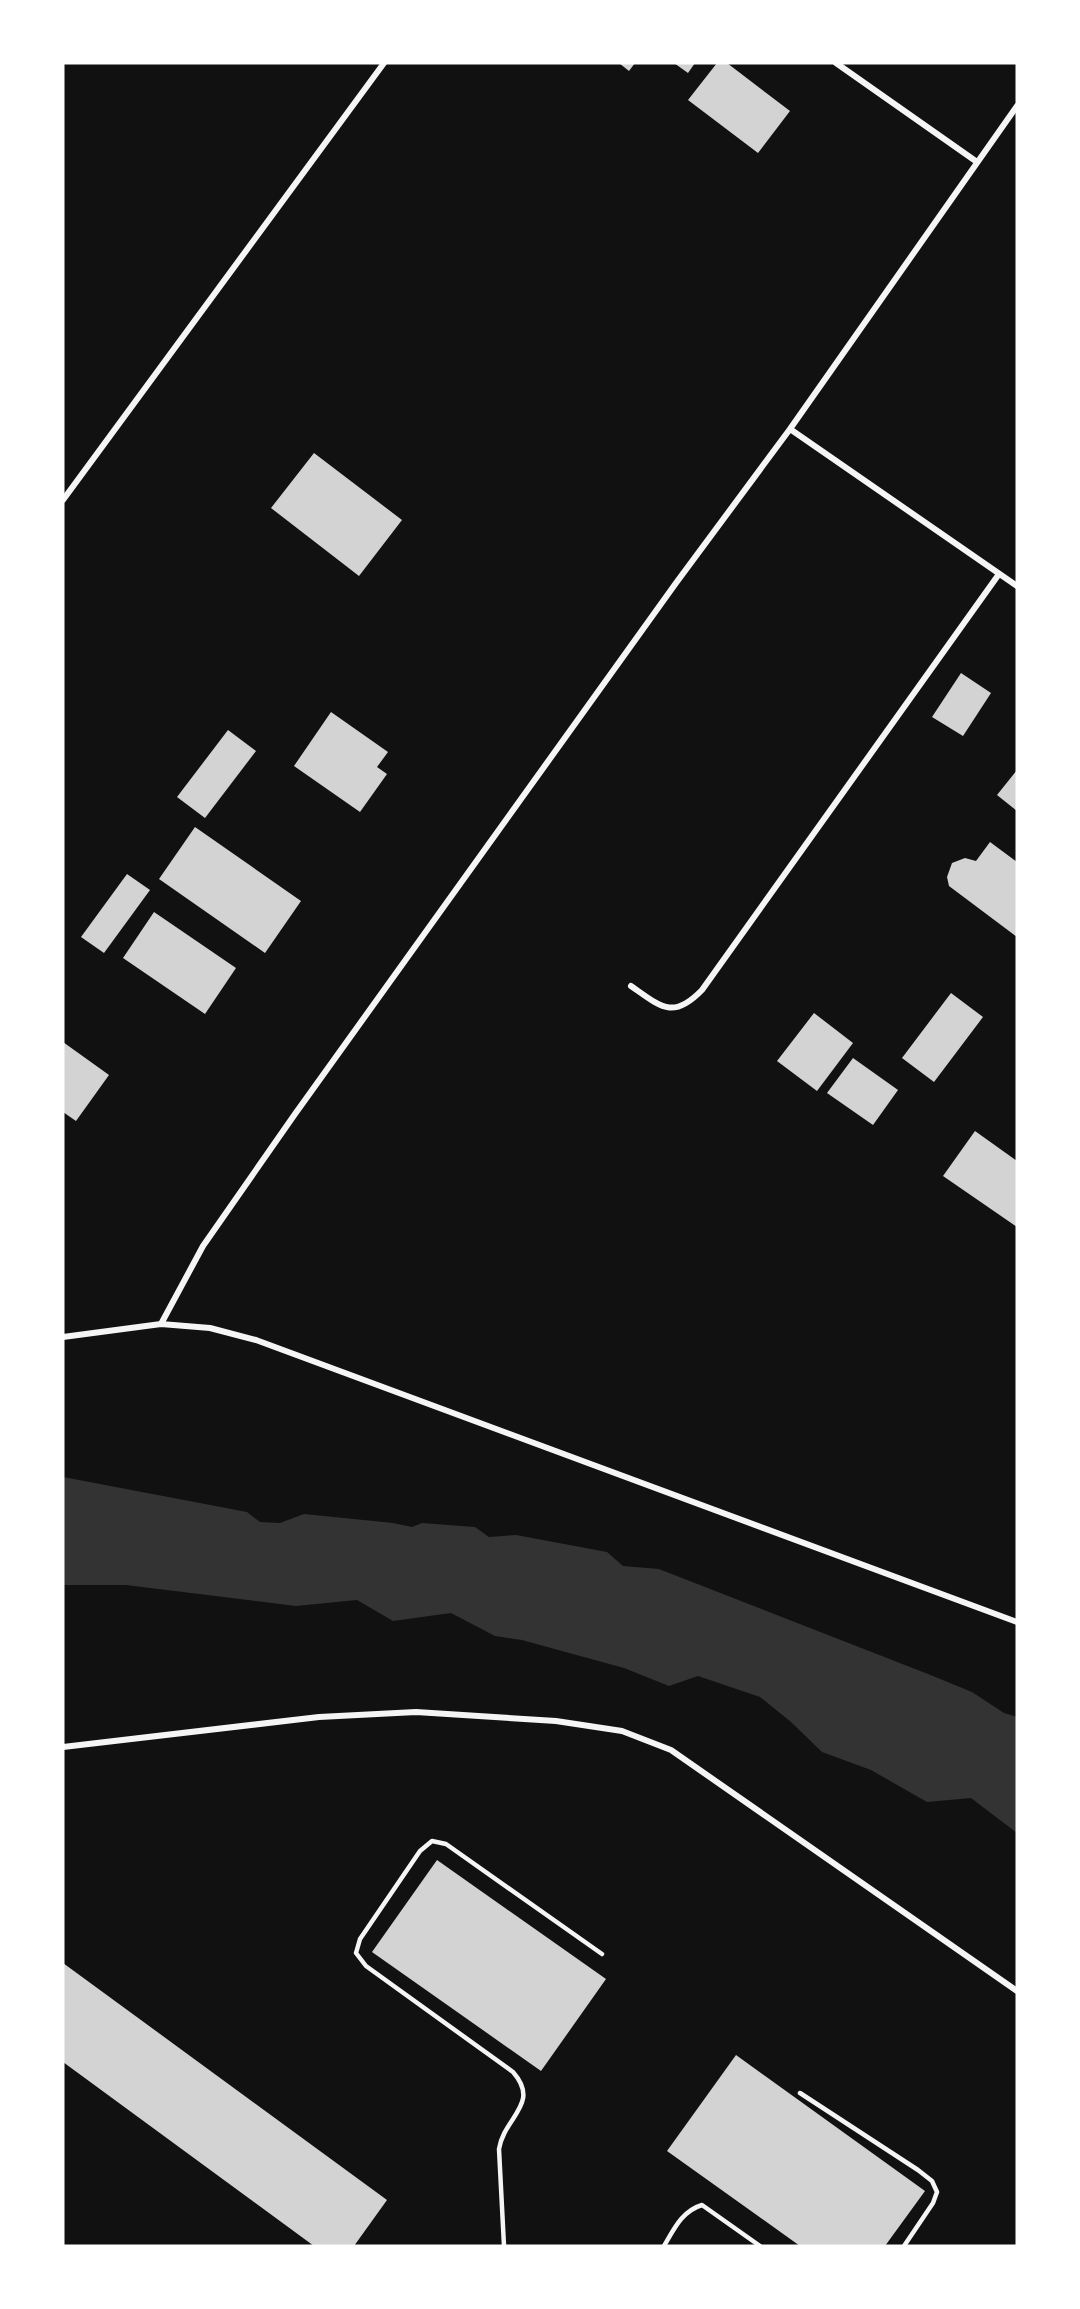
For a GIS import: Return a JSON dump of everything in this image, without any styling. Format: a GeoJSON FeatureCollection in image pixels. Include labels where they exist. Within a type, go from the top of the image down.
{"type":"FeatureCollection","features":[{"type":"Feature","properties":{"kind":"street"},"geometry":{"type":"LineString","coordinates":[[63,500],[384,63]]}},
{"type":"Feature","properties":{"kind":"street"},"geometry":{"type":"LineString","coordinates":[[836,63],[977,162]]}},
{"type":"Feature","properties":{"kind":"street"},"geometry":{"type":"LineString","coordinates":[[160,1324],[203,1246],[294,1114],[676,583],[790,429],[1017,106]]}},
{"type":"Feature","properties":{"kind":"street"},"geometry":{"type":"LineString","coordinates":[[790,429],[1017,586]]}},
{"type":"Feature","properties":{"kind":"street"},"geometry":{"type":"LineString","coordinates":[[631,986],[656,1004],[676,1009],[689,1002],[702,990],[999,574]]}},
{"type":"Feature","properties":{"kind":"street"},"geometry":{"type":"LineString","coordinates":[[63,1337],[160,1324],[210,1328],[256,1340],[1017,1622]]}},
{"type":"Feature","properties":{"kind":"street"},"geometry":{"type":"LineString","coordinates":[[63,1747],[319,1717],[416,1712],[556,1721],[622,1731],[671,1750],[1017,1991]]}},
{"type":"Feature","properties":{"kind":"lane"},"geometry":{"type":"LineString","coordinates":[[504,2246],[499,2148],[501,2136],[523,2104],[525,2094],[522,2082],[513,2072],[366,1966],[356,1953],[360,1939],[420,1851],[432,1841],[446,1844],[602,1954]]}},
{"type":"Feature","properties":{"kind":"lane"},"geometry":{"type":"LineString","coordinates":[[800,2093],[932,2181],[937,2192],[933,2204],[904,2246]]}},
{"type":"Feature","properties":{"kind":"lane"},"geometry":{"type":"LineString","coordinates":[[664,2246],[678,2223],[691,2208],[702,2205],[760,2246]]}},
{"type":"Feature","properties":{"kind":"shaded area"},"geometry":{"type":"Polygon","coordinates":[[[63,1477],[247,1512],[260,1522],[280,1523],[304,1514],[412,1527],[422,1523],[475,1527],[489,1537],[516,1535],[607,1552],[623,1566],[659,1569],[972,1692],[1004,1713],[1017,1717],[1017,1833],[971,1798],[927,1802],[871,1770],[822,1752],[791,1722],[760,1697],[698,1676],[669,1686],[624,1668],[522,1640],[495,1636],[451,1613],[393,1621],[357,1600],[296,1606],[126,1585],[63,1585],[63,1477]]]}},
{"type":"Feature","properties":{"kind":"building"},"geometry":{"type":"Polygon","coordinates":[[[619,63],[635,63],[629,71],[619,63]]]}},
{"type":"Feature","properties":{"kind":"building"},"geometry":{"type":"Polygon","coordinates":[[[674,63],[695,63],[688,73],[674,63]]]}},
{"type":"Feature","properties":{"kind":"building"},"geometry":{"type":"Polygon","coordinates":[[[717,63],[727,63],[790,111],[758,153],[688,100],[717,63]]]}},
{"type":"Feature","properties":{"kind":"building"},"geometry":{"type":"Polygon","coordinates":[[[314,453],[402,520],[359,576],[271,508],[314,453]]]}},
{"type":"Feature","properties":{"kind":"building"},"geometry":{"type":"Polygon","coordinates":[[[961,673],[991,693],[963,736],[932,717],[961,673]]]}},
{"type":"Feature","properties":{"kind":"building"},"geometry":{"type":"Polygon","coordinates":[[[331,712],[388,752],[377,767],[387,774],[360,812],[294,766],[331,712]]]}},
{"type":"Feature","properties":{"kind":"building"},"geometry":{"type":"Polygon","coordinates":[[[228,730],[256,751],[205,818],[177,797],[228,730]]]}},
{"type":"Feature","properties":{"kind":"building"},"geometry":{"type":"Polygon","coordinates":[[[1017,770],[1017,811],[997,795],[1017,770]]]}},
{"type":"Feature","properties":{"kind":"building"},"geometry":{"type":"Polygon","coordinates":[[[195,827],[301,901],[265,953],[159,879],[195,827]]]}},
{"type":"Feature","properties":{"kind":"building"},"geometry":{"type":"Polygon","coordinates":[[[990,842],[1017,862],[1017,937],[949,886],[947,877],[952,863],[965,858],[976,861],[990,842]]]}},
{"type":"Feature","properties":{"kind":"building"},"geometry":{"type":"Polygon","coordinates":[[[127,874],[150,890],[104,953],[81,937],[127,874]]]}},
{"type":"Feature","properties":{"kind":"building"},"geometry":{"type":"Polygon","coordinates":[[[154,912],[236,968],[205,1014],[123,958],[154,912]]]}},
{"type":"Feature","properties":{"kind":"building"},"geometry":{"type":"Polygon","coordinates":[[[951,993],[983,1017],[934,1082],[902,1058],[951,993]]]}},
{"type":"Feature","properties":{"kind":"building"},"geometry":{"type":"Polygon","coordinates":[[[814,1013],[853,1043],[817,1091],[777,1061],[814,1013]]]}},
{"type":"Feature","properties":{"kind":"building"},"geometry":{"type":"Polygon","coordinates":[[[63,1042],[109,1075],[76,1121],[63,1112],[63,1042]]]}},
{"type":"Feature","properties":{"kind":"building"},"geometry":{"type":"Polygon","coordinates":[[[853,1058],[898,1090],[873,1125],[827,1093],[853,1058]]]}},
{"type":"Feature","properties":{"kind":"building"},"geometry":{"type":"Polygon","coordinates":[[[975,1131],[1017,1161],[1017,1227],[943,1176],[975,1131]]]}},
{"type":"Feature","properties":{"kind":"building"},"geometry":{"type":"Polygon","coordinates":[[[437,1860],[606,1979],[541,2071],[372,1952],[437,1860]]]}},
{"type":"Feature","properties":{"kind":"building"},"geometry":{"type":"Polygon","coordinates":[[[63,1963],[387,2200],[354,2246],[314,2246],[63,2062],[63,1963]]]}},
{"type":"Feature","properties":{"kind":"building"},"geometry":{"type":"Polygon","coordinates":[[[736,2055],[925,2191],[885,2246],[800,2246],[667,2151],[736,2055]]]}}]}
